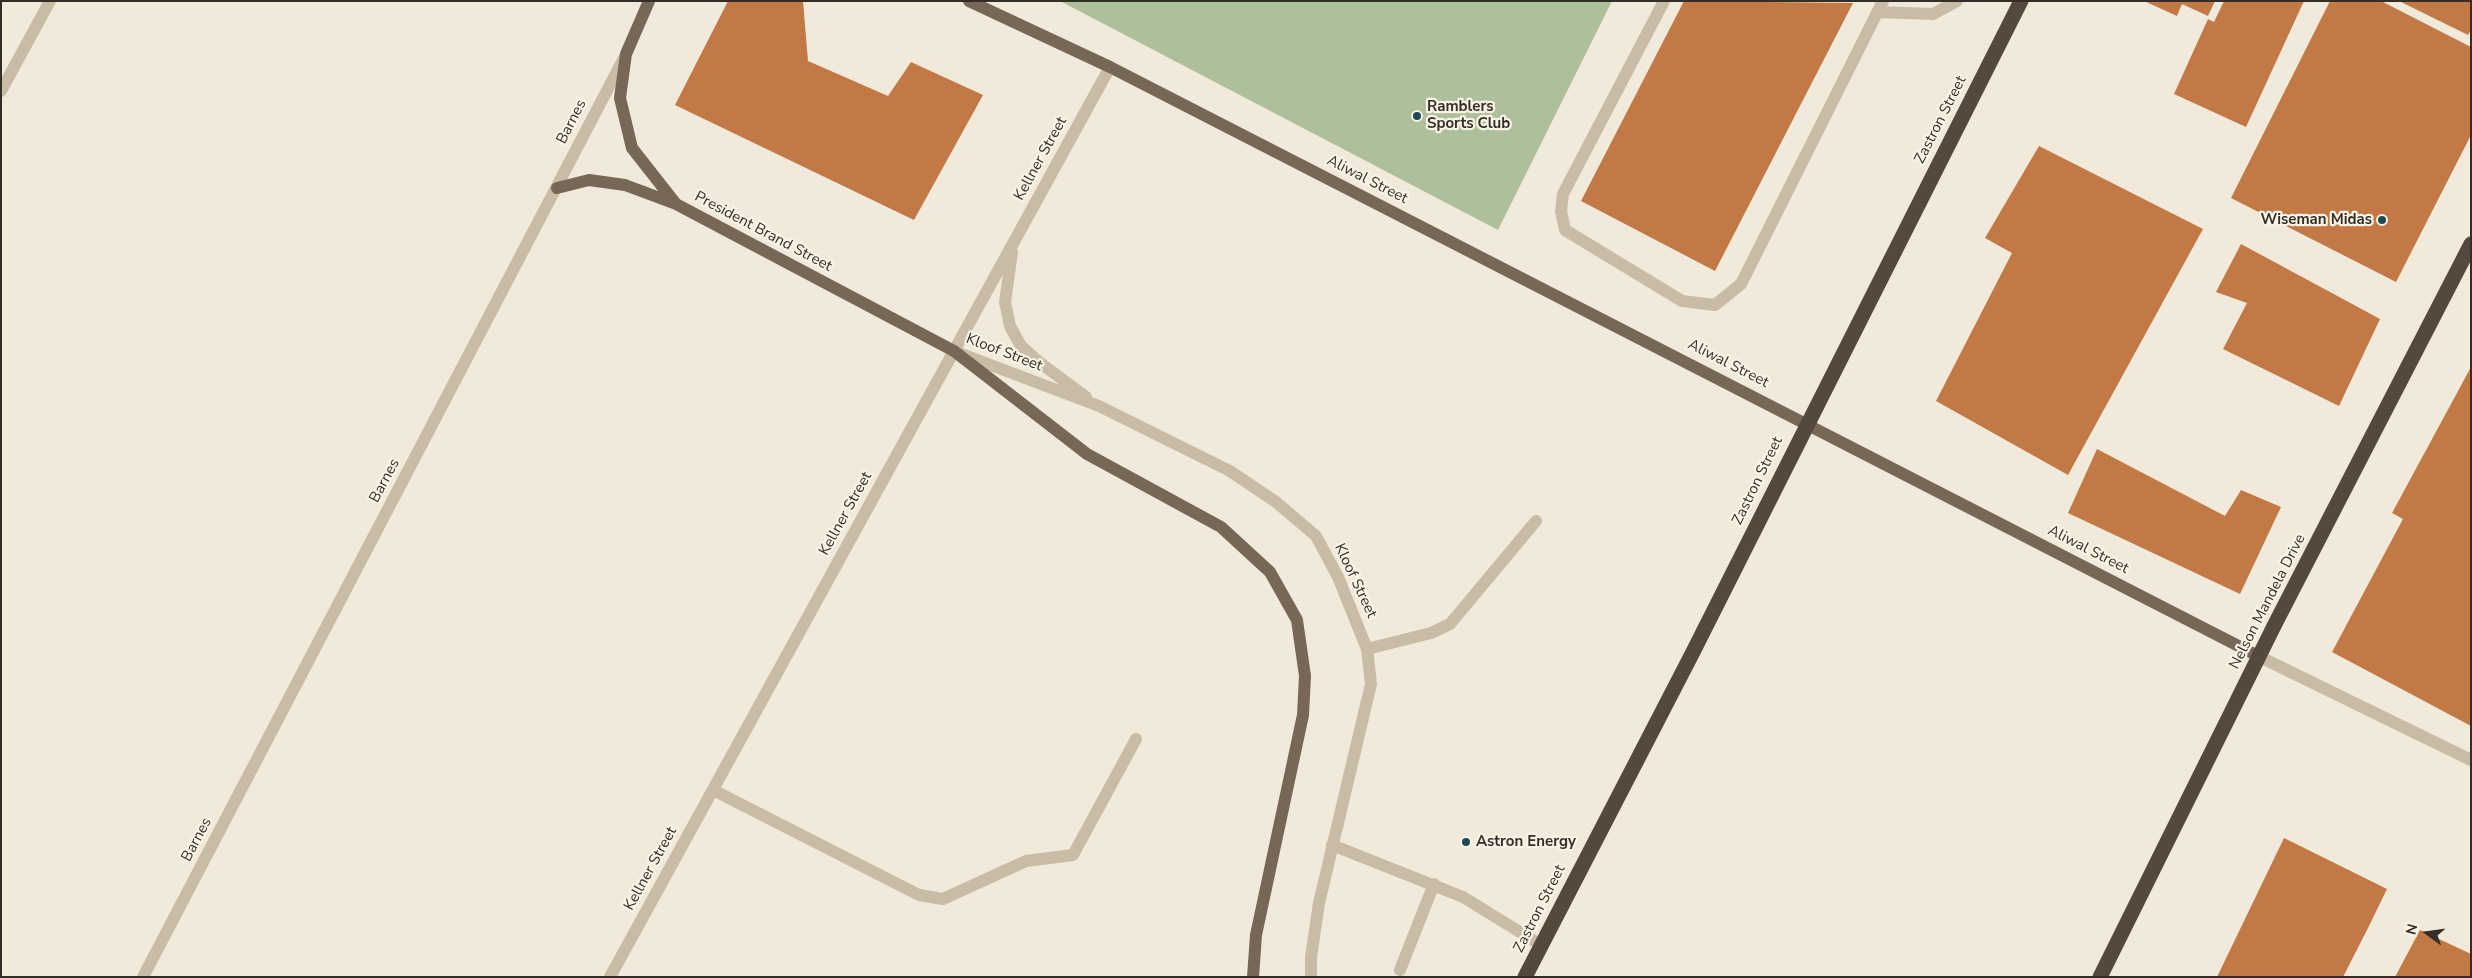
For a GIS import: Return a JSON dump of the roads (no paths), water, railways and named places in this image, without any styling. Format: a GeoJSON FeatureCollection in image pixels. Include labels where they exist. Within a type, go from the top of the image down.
{"type":"FeatureCollection","features":[{"type":"Feature","properties":{"kind":"highway","name":"Zastron Street"},"geometry":{"type":"LineString","coordinates":[[1525,977],[1693,652],[2021,1]]}},
{"type":"Feature","properties":{"kind":"highway","name":"Nelson Mandela Drive"},"geometry":{"type":"LineString","coordinates":[[2100,977],[2260,657],[2471,244]]}},
{"type":"Feature","properties":{"kind":"main road","name":"President Brand Street"},"geometry":{"type":"LineString","coordinates":[[648,1],[626,54],[620,98],[632,148],[676,204],[954,351]]}},
{"type":"Feature","properties":{"kind":"main road","name":"Aliwal Street"},"geometry":{"type":"LineString","coordinates":[[969,1],[1110,67],[2260,657]]}},
{"type":"Feature","properties":{"kind":"main road"},"geometry":{"type":"LineString","coordinates":[[557,188],[589,180],[625,185],[676,204]]}},
{"type":"Feature","properties":{"kind":"main road","name":"Kloof Street"},"geometry":{"type":"LineString","coordinates":[[954,351],[1087,454],[1221,527],[1270,572],[1297,620],[1305,676],[1303,715],[1256,935],[1252,977]]}},
{"type":"Feature","properties":{"kind":"street"},"geometry":{"type":"LineString","coordinates":[[1,91],[50,1]]}},
{"type":"Feature","properties":{"kind":"street","name":"Barnes"},"geometry":{"type":"LineString","coordinates":[[143,977],[626,54],[656,1]]}},
{"type":"Feature","properties":{"kind":"street"},"geometry":{"type":"LineString","coordinates":[[1664,1],[1563,194],[1561,211],[1565,230],[1682,301],[1715,305],[1740,284],[1880,7],[1933,14],[1957,1]]}},
{"type":"Feature","properties":{"kind":"street","name":"Kellner Street"},"geometry":{"type":"LineString","coordinates":[[610,977],[1110,67]]}},
{"type":"Feature","properties":{"kind":"street"},"geometry":{"type":"LineString","coordinates":[[1013,245],[1005,302],[1010,326],[1021,346],[1039,362],[1099,406]]}},
{"type":"Feature","properties":{"kind":"street","name":"Kloof Street"},"geometry":{"type":"LineString","coordinates":[[954,351],[1099,406],[1230,471],[1276,502],[1316,536],[1338,577],[1367,649],[1371,684],[1319,903],[1311,957],[1311,977]]}},
{"type":"Feature","properties":{"kind":"street"},"geometry":{"type":"LineString","coordinates":[[1367,649],[1431,633],[1450,624],[1536,521]]}},
{"type":"Feature","properties":{"kind":"street","name":"Aliwal Street"},"geometry":{"type":"LineString","coordinates":[[2260,657],[2471,760]]}},
{"type":"Feature","properties":{"kind":"street"},"geometry":{"type":"LineString","coordinates":[[713,790],[919,895],[943,899],[1026,861],[1073,855],[1136,739]]}},
{"type":"Feature","properties":{"kind":"street"},"geometry":{"type":"LineString","coordinates":[[1332,846],[1434,884],[1462,897],[1541,945]]}},
{"type":"Feature","properties":{"kind":"street"},"geometry":{"type":"LineString","coordinates":[[1400,970],[1434,884]]}},
{"type":"Feature","properties":{"kind":"place","name":"Ramblers Sports Club"},"geometry":{"type":"Point","coordinates":[1417,116]}},
{"type":"Feature","properties":{"kind":"place","name":"Wiseman Midas"},"geometry":{"type":"Point","coordinates":[2382,220]}},
{"type":"Feature","properties":{"kind":"place","name":"Astron Energy"},"geometry":{"type":"Point","coordinates":[1466,842]}}]}
